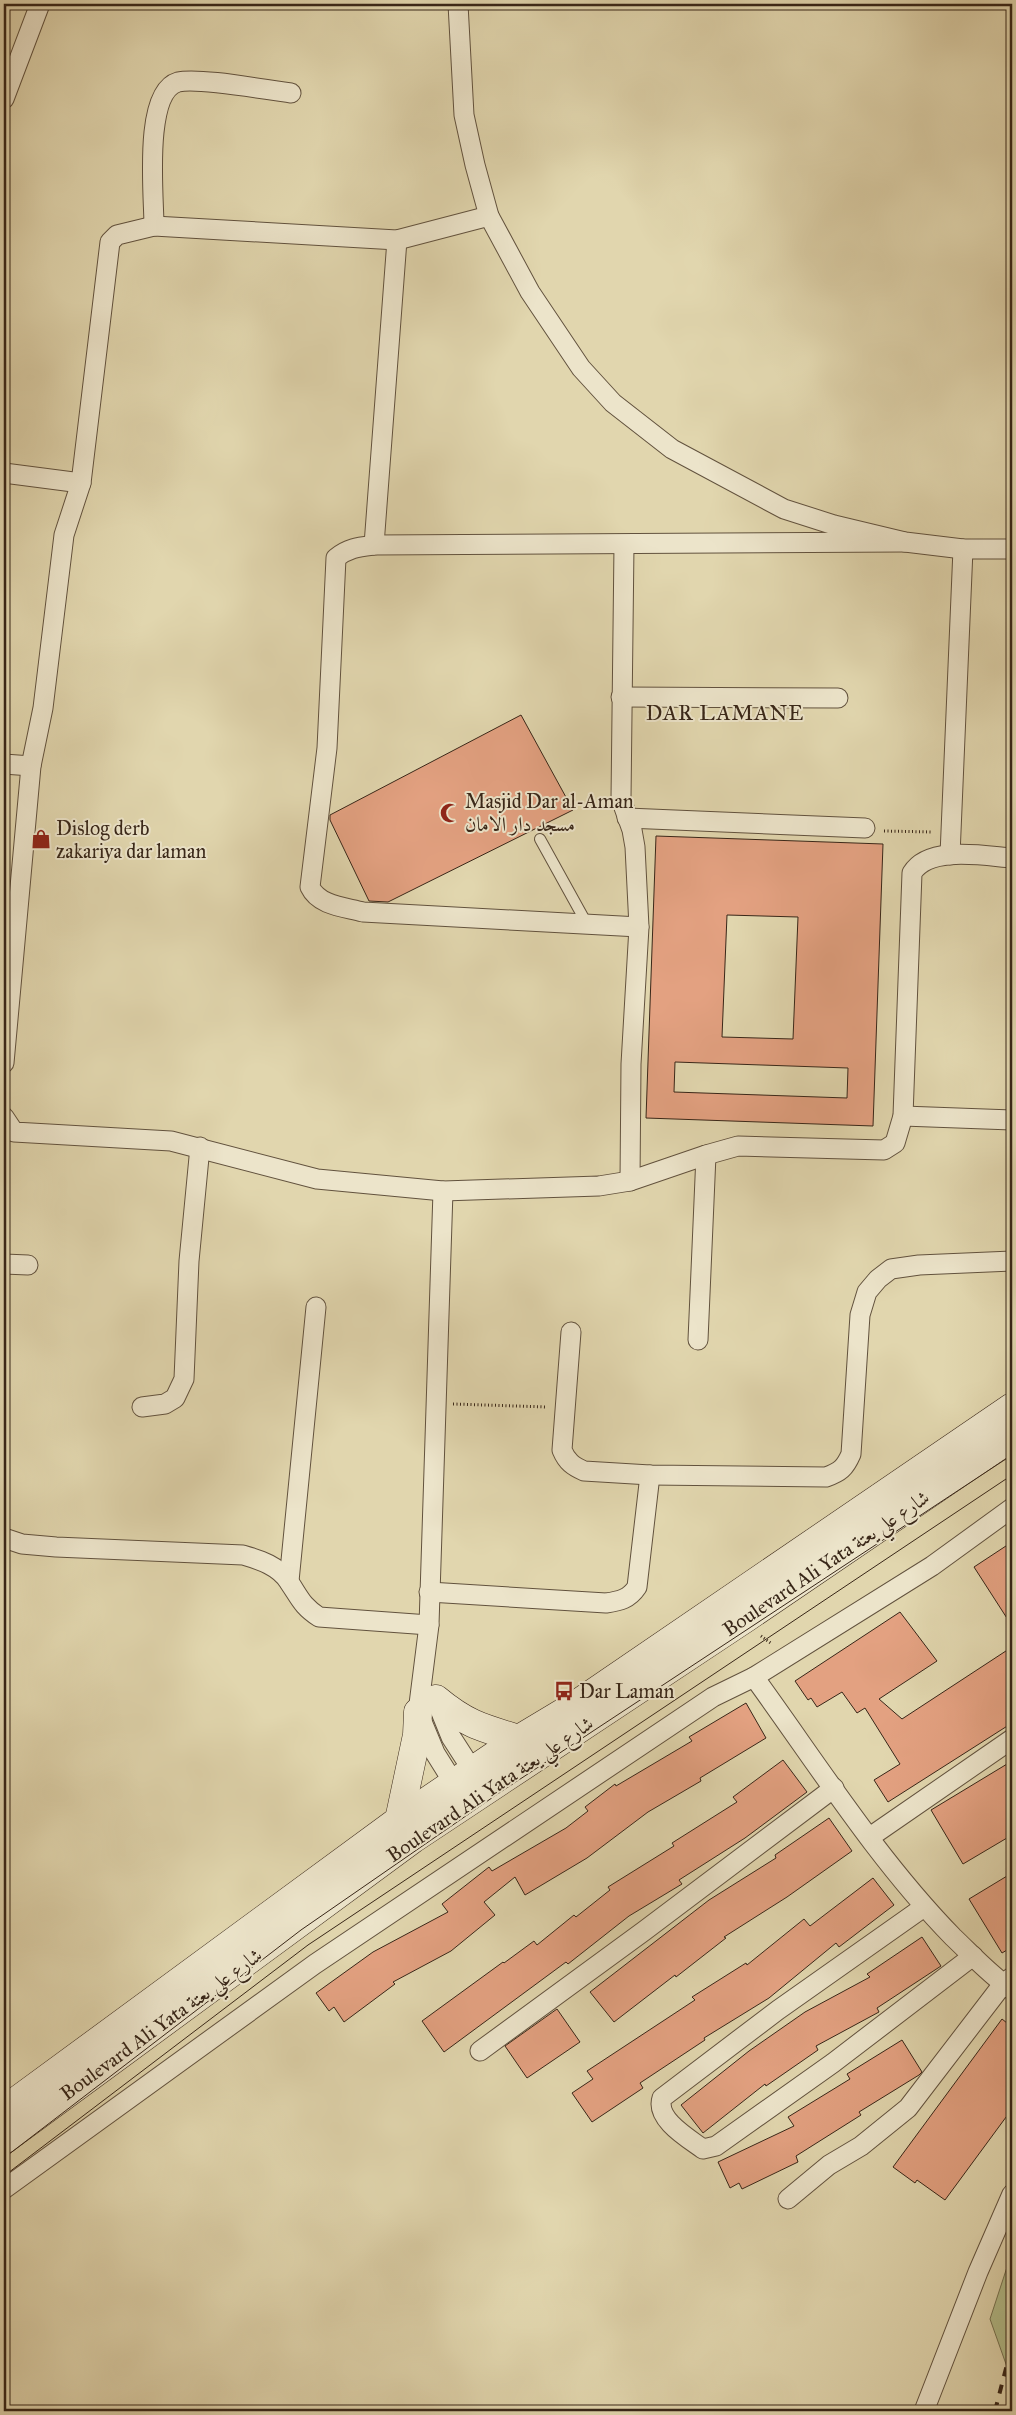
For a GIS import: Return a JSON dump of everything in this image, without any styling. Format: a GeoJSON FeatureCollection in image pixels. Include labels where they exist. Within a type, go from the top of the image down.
{"type":"FeatureCollection","features":[{"type":"Feature","properties":{"kind":"main road","name":"Boulevard Ali Yata شارع علي يعتة"},"geometry":{"type":"LineString","coordinates":[[4,2140],[469,1786],[519,1739],[582,1701],[1012,1407]]}},
{"type":"Feature","properties":{"kind":"main road","name":"Boulevard Ali Yata شارع علي يعتة"},"geometry":{"type":"LineString","coordinates":[[4,2110],[399,1820],[469,1786],[746,1618],[1012,1437]]}},
{"type":"Feature","properties":{"kind":"main road"},"geometry":{"type":"LineString","coordinates":[[399,1820],[426,1696],[474,1725],[519,1739]]}},
{"type":"Feature","properties":{"kind":"street"},"geometry":{"type":"LineString","coordinates":[[4,99],[40,4]]}},
{"type":"Feature","properties":{"kind":"street"},"geometry":{"type":"LineString","coordinates":[[458,4],[464,115],[474,165],[489,216],[530,292],[581,368],[614,403],[640,426],[672,449],[784,509],[834,526],[905,542],[963,549],[1012,549]]}},
{"type":"Feature","properties":{"kind":"street"},"geometry":{"type":"LineString","coordinates":[[154,226],[154,122],[164,92],[170,86],[179,82],[197,81],[291,93]]}},
{"type":"Feature","properties":{"kind":"street"},"geometry":{"type":"LineString","coordinates":[[4,1063],[32,766],[43,708],[64,534],[80,483],[110,242],[117,235],[154,226],[397,240],[489,216]]}},
{"type":"Feature","properties":{"kind":"street"},"geometry":{"type":"LineString","coordinates":[[374,545],[397,240]]}},
{"type":"Feature","properties":{"kind":"street"},"geometry":{"type":"LineString","coordinates":[[4,474],[80,483]]}},
{"type":"Feature","properties":{"kind":"street"},"geometry":{"type":"LineString","coordinates":[[639,927],[363,912],[325,902],[314,896],[310,887],[327,748],[336,558],[343,551],[354,547],[374,545],[905,542]]}},
{"type":"Feature","properties":{"kind":"street"},"geometry":{"type":"LineString","coordinates":[[624,545],[621,799],[635,847],[639,927],[631,1064],[630,1181]]}},
{"type":"Feature","properties":{"kind":"street"},"geometry":{"type":"LineString","coordinates":[[950,855],[963,549]]}},
{"type":"Feature","properties":{"kind":"street"},"geometry":{"type":"LineString","coordinates":[[622,697],[838,698]]}},
{"type":"Feature","properties":{"kind":"street"},"geometry":{"type":"LineString","coordinates":[[4,764],[32,766]]}},
{"type":"Feature","properties":{"kind":"street"},"geometry":{"type":"LineString","coordinates":[[627,818],[864,828]]}},
{"type":"Feature","properties":{"kind":"street"},"geometry":{"type":"LineString","coordinates":[[4,1117],[14,1132],[171,1140],[317,1179],[443,1191],[598,1186],[630,1181],[738,1146],[884,1150],[894,1143],[903,1116],[912,873],[927,860],[935,856],[1012,858]]}},
{"type":"Feature","properties":{"kind":"street"},"geometry":{"type":"LineString","coordinates":[[903,1116],[1012,1120]]}},
{"type":"Feature","properties":{"kind":"street"},"geometry":{"type":"LineString","coordinates":[[142,1407],[165,1404],[175,1398],[184,1380],[189,1261],[200,1147]]}},
{"type":"Feature","properties":{"kind":"street"},"geometry":{"type":"LineString","coordinates":[[698,1340],[706,1155]]}},
{"type":"Feature","properties":{"kind":"street"},"geometry":{"type":"LineString","coordinates":[[443,1191],[426,1696],[451,1737],[469,1786]]}},
{"type":"Feature","properties":{"kind":"street"},"geometry":{"type":"LineString","coordinates":[[571,1332],[562,1450],[566,1460],[584,1471],[650,1475],[826,1477],[838,1473],[846,1466],[851,1454],[860,1315],[866,1292],[891,1269],[919,1265],[1012,1262]]}},
{"type":"Feature","properties":{"kind":"street"},"geometry":{"type":"LineString","coordinates":[[4,1264],[28,1265]]}},
{"type":"Feature","properties":{"kind":"street"},"geometry":{"type":"LineString","coordinates":[[288,1581],[316,1307]]}},
{"type":"Feature","properties":{"kind":"street"},"geometry":{"type":"LineString","coordinates":[[429,1592],[606,1603],[621,1601],[632,1594],[637,1587],[650,1475]]}},
{"type":"Feature","properties":{"kind":"street","name":"Boulevard Ali Yata شارع علي يعتة"},"geometry":{"type":"LineString","coordinates":[[4,2189],[315,1964],[465,1862],[713,1697],[754,1677],[932,1566],[1012,1508]]}},
{"type":"Feature","properties":{"kind":"street"},"geometry":{"type":"LineString","coordinates":[[4,1538],[22,1544],[56,1547],[243,1555],[264,1562],[288,1581],[298,1599],[308,1610],[320,1617],[429,1625]]}},
{"type":"Feature","properties":{"kind":"street"},"geometry":{"type":"LineString","coordinates":[[754,1677],[870,1837],[924,1907],[973,1956],[1009,1984],[908,2108],[861,2146],[829,2165],[788,2199]]}},
{"type":"Feature","properties":{"kind":"street"},"geometry":{"type":"LineString","coordinates":[[870,1837],[1012,1739]]}},
{"type":"Feature","properties":{"kind":"street"},"geometry":{"type":"LineString","coordinates":[[480,2051],[834,1788]]}},
{"type":"Feature","properties":{"kind":"street"},"geometry":{"type":"LineString","coordinates":[[924,1907],[778,2010],[662,2098],[660,2106],[662,2114],[686,2137],[703,2149],[710,2149],[833,2063],[973,1956]]}},
{"type":"Feature","properties":{"kind":"street"},"geometry":{"type":"LineString","coordinates":[[924,2411],[978,2272],[1012,2194]]}},
{"type":"Feature","properties":{"kind":"lane"},"geometry":{"type":"LineString","coordinates":[[540,839],[587,924]]}},
{"type":"Feature","properties":{"kind":"path"},"geometry":{"type":"LineString","coordinates":[[864,828],[883,831],[951,833]]}},
{"type":"Feature","properties":{"kind":"path"},"geometry":{"type":"LineString","coordinates":[[436,1403],[565,1407]]}},
{"type":"Feature","properties":{"kind":"green space"},"geometry":{"type":"Polygon","coordinates":[[[1012,2252],[1012,2381],[990,2319],[1012,2252]]]}},
{"type":"Feature","properties":{"kind":"building","name":"Masjid Dar al-Aman مسجد دار الامان"},"geometry":{"type":"Polygon","coordinates":[[[521,715],[573,810],[388,902],[369,901],[330,820],[330,815],[521,715]]]}},
{"type":"Feature","properties":{"kind":"building"},"geometry":{"type":"Polygon","coordinates":[[[656,836],[883,844],[873,1126],[646,1118],[656,836]],[[727,915],[722,1037],[793,1039],[798,917],[727,915]],[[675,1062],[674,1092],[847,1098],[848,1068],[675,1062]]]}},
{"type":"Feature","properties":{"kind":"building"},"geometry":{"type":"Polygon","coordinates":[[[1012,1542],[1012,1626],[974,1567],[1012,1542]]]}},
{"type":"Feature","properties":{"kind":"building"},"geometry":{"type":"Polygon","coordinates":[[[900,1612],[937,1661],[879,1699],[902,1719],[1012,1647],[1012,1723],[888,1802],[874,1780],[900,1764],[865,1708],[857,1713],[842,1692],[817,1707],[811,1698],[808,1700],[795,1681],[900,1612]]]}},
{"type":"Feature","properties":{"kind":"building"},"geometry":{"type":"Polygon","coordinates":[[[746,1703],[766,1738],[700,1778],[701,1781],[648,1812],[587,1858],[525,1895],[515,1877],[484,1902],[495,1915],[451,1951],[393,1982],[395,1984],[344,2022],[334,2007],[329,2011],[316,1993],[373,1952],[448,1912],[442,1904],[489,1867],[492,1871],[566,1828],[588,1811],[585,1807],[615,1784],[616,1786],[692,1741],[689,1737],[746,1703]]]}},
{"type":"Feature","properties":{"kind":"building"},"geometry":{"type":"Polygon","coordinates":[[[783,1760],[807,1792],[745,1838],[679,1880],[682,1884],[629,1916],[568,1964],[566,1962],[444,2052],[422,2021],[534,1941],[537,1945],[574,1915],[576,1917],[610,1890],[608,1887],[674,1846],[672,1843],[737,1802],[733,1797],[783,1760]]]}},
{"type":"Feature","properties":{"kind":"building"},"geometry":{"type":"Polygon","coordinates":[[[1012,1761],[1012,1835],[963,1864],[931,1810],[1012,1761]]]}},
{"type":"Feature","properties":{"kind":"building"},"geometry":{"type":"Polygon","coordinates":[[[829,1818],[852,1851],[787,1897],[724,1937],[726,1938],[676,1977],[675,1975],[614,2022],[590,1992],[709,1900],[776,1858],[775,1855],[829,1818]]]}},
{"type":"Feature","properties":{"kind":"building"},"geometry":{"type":"Polygon","coordinates":[[[1012,1873],[1012,1947],[1002,1953],[969,1899],[1012,1873]]]}},
{"type":"Feature","properties":{"kind":"building"},"geometry":{"type":"Polygon","coordinates":[[[873,1878],[894,1905],[839,1947],[836,1943],[769,1998],[704,2038],[705,2040],[640,2083],[643,2088],[592,2122],[572,2093],[593,2079],[587,2071],[695,2000],[692,1997],[746,1963],[747,1965],[804,1919],[810,1926],[873,1878]]]}},
{"type":"Feature","properties":{"kind":"building"},"geometry":{"type":"Polygon","coordinates":[[[922,1937],[941,1966],[877,2008],[879,2012],[816,2046],[818,2050],[766,2086],[765,2084],[703,2133],[681,2105],[749,2051],[805,2012],[870,1977],[867,1974],[922,1937]]]}},
{"type":"Feature","properties":{"kind":"building"},"geometry":{"type":"Polygon","coordinates":[[[557,2009],[580,2042],[527,2078],[505,2046],[557,2009]]]}},
{"type":"Feature","properties":{"kind":"building"},"geometry":{"type":"Polygon","coordinates":[[[1002,2019],[1012,2027],[1012,2109],[945,2200],[917,2180],[915,2183],[893,2167],[1002,2019]]]}},
{"type":"Feature","properties":{"kind":"building"},"geometry":{"type":"Polygon","coordinates":[[[902,2040],[922,2072],[919,2075],[859,2112],[861,2115],[796,2156],[798,2162],[742,2189],[739,2183],[730,2188],[718,2162],[794,2126],[788,2117],[850,2079],[847,2074],[902,2040]]]}},
{"type":"Feature","properties":{"kind":"tram line"},"geometry":{"type":"LineString","coordinates":[[4,2158],[301,1930],[499,1793],[1012,1455]]}},
{"type":"Feature","properties":{"kind":"tram line"},"geometry":{"type":"LineString","coordinates":[[4,2176],[308,1945],[1012,1475]]}},
{"type":"Feature","properties":{"kind":"railway"},"geometry":{"type":"LineString","coordinates":[[995,2411],[1012,2345]]}},
{"type":"Feature","properties":{"kind":"railway"},"geometry":{"type":"LineString","coordinates":[[1010,2411],[1012,2404]]}},
{"type":"Feature","properties":{"kind":"place","name":"Masjid Dar al-Aman مسجد دار الامان"},"geometry":{"type":"Point","coordinates":[450,813]}},
{"type":"Feature","properties":{"kind":"place","name":"Dislog derb zakariya dar laman"},"geometry":{"type":"Point","coordinates":[41,839]}},
{"type":"Feature","properties":{"kind":"place","name":"Dar Laman"},"geometry":{"type":"Point","coordinates":[564,1691]}},
{"type":"Feature","properties":{"kind":"district","name":"DAR LAMANE"},"geometry":{"type":"Point","coordinates":[725,713]}}]}
